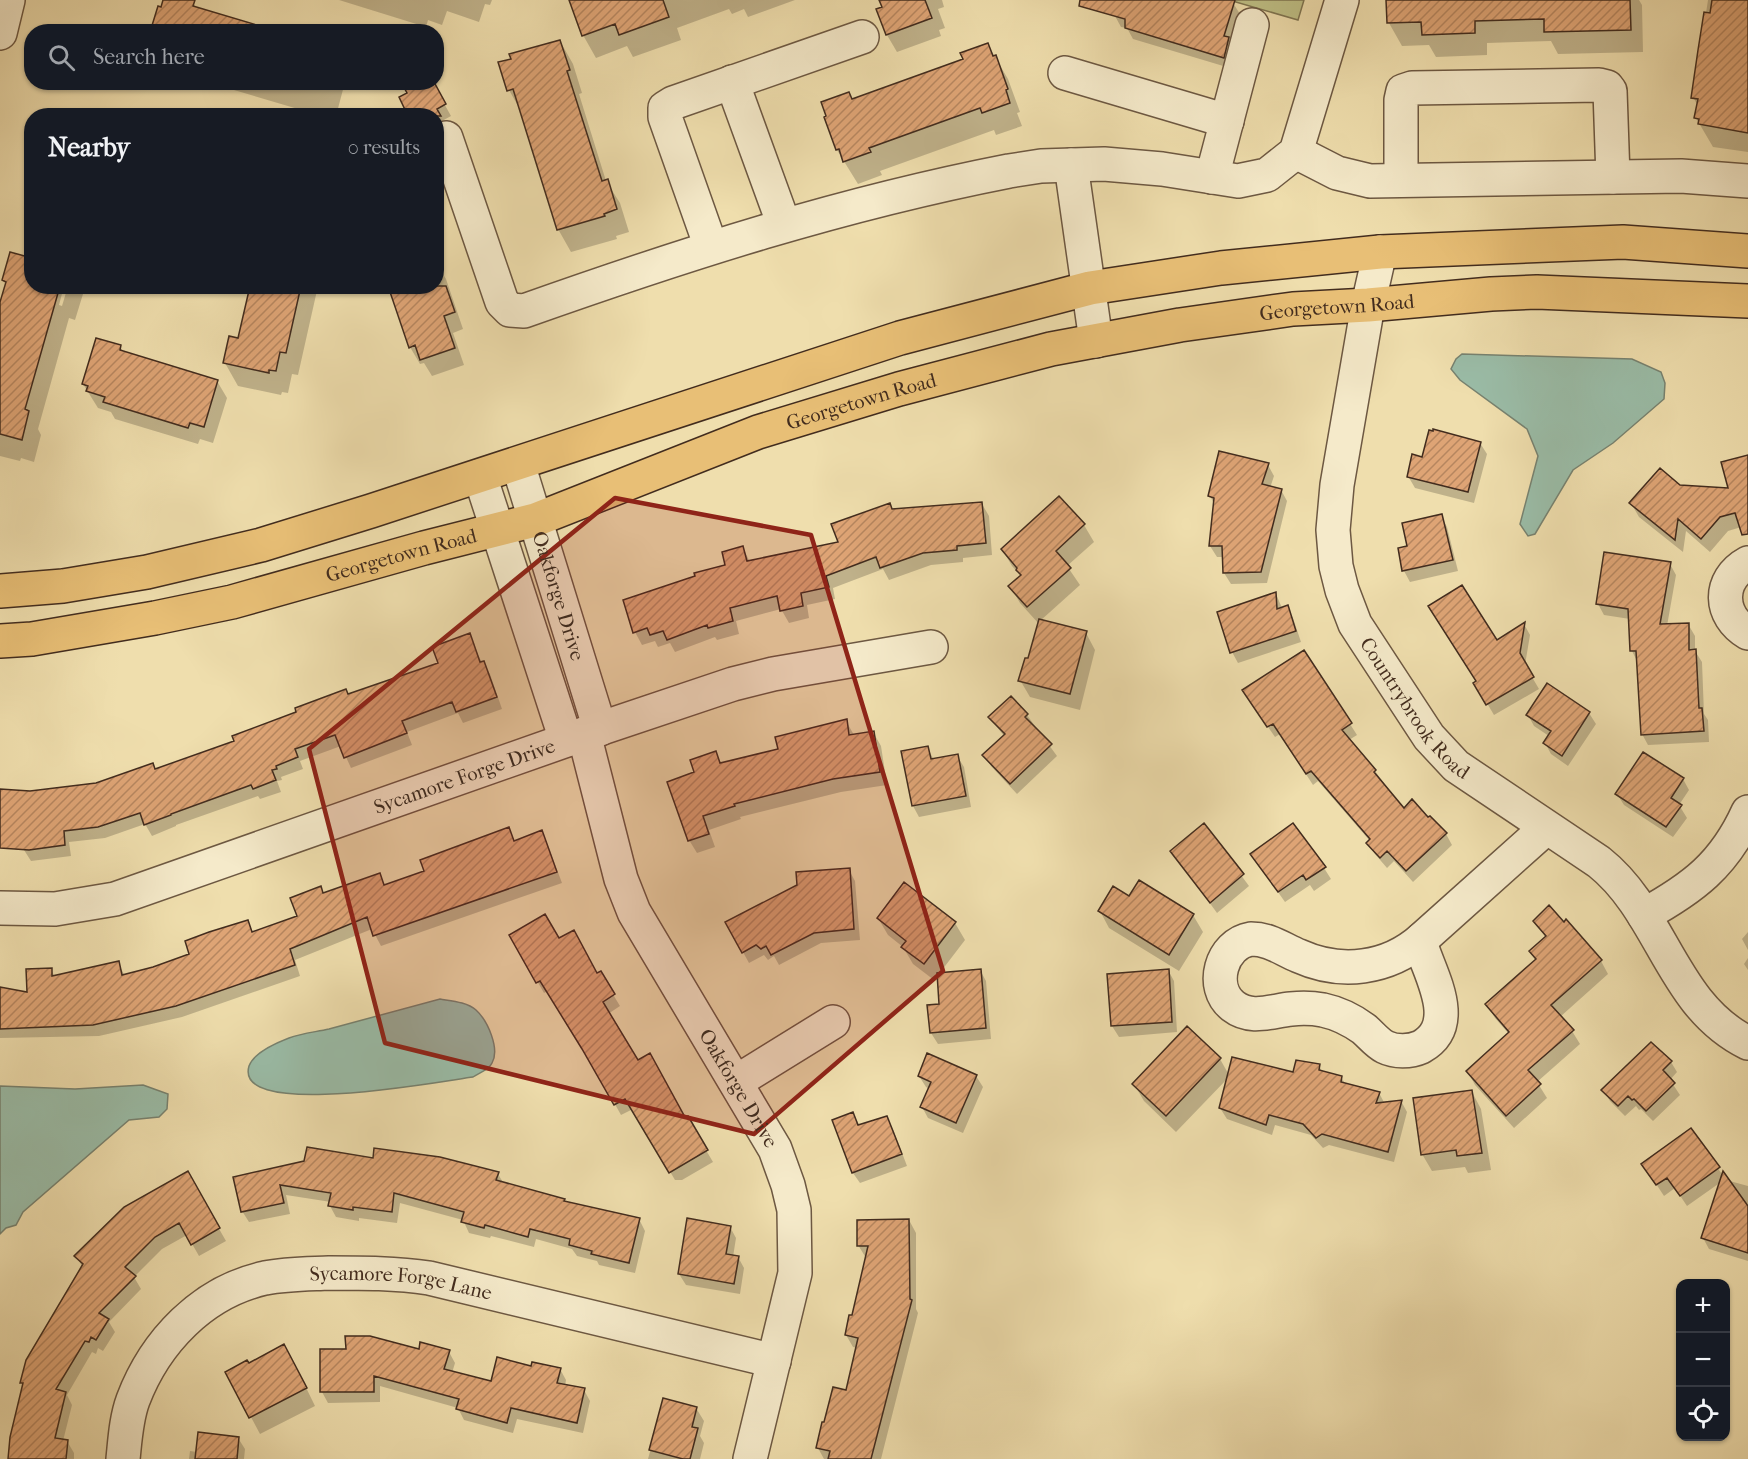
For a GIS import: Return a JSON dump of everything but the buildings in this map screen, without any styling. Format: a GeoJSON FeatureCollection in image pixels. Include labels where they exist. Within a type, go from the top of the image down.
{"type":"FeatureCollection","features":[{"type":"Feature","properties":{"kind":"main road"},"geometry":{"type":"LineString","coordinates":[[0,591],[63,586],[147,572],[261,545],[518,464],[900,338],[1090,288],[1221,268],[1380,252],[1623,242],[1748,251]]}},
{"type":"Feature","properties":{"kind":"main road","name":"Georgetown Road"},"geometry":{"type":"LineString","coordinates":[[0,641],[43,637],[232,602],[535,520],[758,432],[899,389],[1051,349],[1180,325],[1293,309],[1491,294],[1537,292],[1748,301]]}},
{"type":"Feature","properties":{"kind":"street"},"geometry":{"type":"LineString","coordinates":[[0,33],[8,0]]}},
{"type":"Feature","properties":{"kind":"street"},"geometry":{"type":"LineString","coordinates":[[446,138],[502,302],[510,310],[524,311],[616,278],[783,225],[983,176],[1041,166],[1071,165],[1137,166],[1242,181],[1266,175],[1296,152],[1342,0]]}},
{"type":"Feature","properties":{"kind":"street"},"geometry":{"type":"LineString","coordinates":[[1212,177],[1252,25]]}},
{"type":"Feature","properties":{"kind":"street"},"geometry":{"type":"LineString","coordinates":[[711,247],[664,112],[668,105],[862,37]]}},
{"type":"Feature","properties":{"kind":"street"},"geometry":{"type":"LineString","coordinates":[[1065,73],[1227,121]]}},
{"type":"Feature","properties":{"kind":"street"},"geometry":{"type":"LineString","coordinates":[[732,82],[783,225]]}},
{"type":"Feature","properties":{"kind":"street"},"geometry":{"type":"LineString","coordinates":[[1401,180],[1403,91],[1412,88],[1599,85],[1607,87],[1610,91],[1613,177]]}},
{"type":"Feature","properties":{"kind":"street"},"geometry":{"type":"LineString","coordinates":[[1296,152],[1344,176],[1370,181],[1681,176],[1748,181]]}},
{"type":"Feature","properties":{"kind":"street"},"geometry":{"type":"LineString","coordinates":[[1071,165],[1096,341]]}},
{"type":"Feature","properties":{"kind":"street","name":"Countrybrook Road"},"geometry":{"type":"LineString","coordinates":[[1380,252],[1368,305],[1337,485],[1334,546],[1336,566],[1355,624],[1429,737],[1445,756],[1475,780],[1605,868],[1629,893],[1691,994],[1719,1026],[1748,1043]]}},
{"type":"Feature","properties":{"kind":"street","name":"Oakforge Drive"},"geometry":{"type":"LineString","coordinates":[[518,464],[535,520],[584,734],[621,879],[634,912],[775,1149],[794,1210],[795,1273],[750,1459]]}},
{"type":"Feature","properties":{"kind":"street"},"geometry":{"type":"LineString","coordinates":[[480,476],[497,530],[584,734]]}},
{"type":"Feature","properties":{"kind":"street"},"geometry":{"type":"LineString","coordinates":[[1748,563],[1739,568],[1730,579],[1725,592],[1729,614],[1737,626],[1748,633]]}},
{"type":"Feature","properties":{"kind":"street","name":"Sycamore Forge Drive"},"geometry":{"type":"LineString","coordinates":[[0,908],[55,909],[126,896],[584,734],[748,679],[931,646]]}},
{"type":"Feature","properties":{"kind":"street"},"geometry":{"type":"LineString","coordinates":[[1644,915],[1669,901],[1710,871],[1740,830],[1748,812]]}},
{"type":"Feature","properties":{"kind":"street"},"geometry":{"type":"LineString","coordinates":[[1422,939],[1422,948],[1441,1001],[1440,1024],[1432,1038],[1415,1049],[1400,1051],[1390,1049],[1356,1024],[1324,1011],[1293,1009],[1255,1015],[1245,1012],[1234,1007],[1226,999],[1220,984],[1220,974],[1229,950],[1242,940],[1265,940],[1309,961],[1344,967],[1363,967],[1394,958],[1422,939],[1546,828]]}},
{"type":"Feature","properties":{"kind":"street"},"geometry":{"type":"LineString","coordinates":[[736,1082],[833,1022]]}},
{"type":"Feature","properties":{"kind":"street","name":"Sycamore Forge Lane"},"geometry":{"type":"LineString","coordinates":[[123,1459],[133,1401],[149,1367],[170,1336],[187,1318],[218,1297],[253,1282],[277,1276],[373,1273],[429,1278],[774,1361]]}},
{"type":"Feature","properties":{"kind":"highlighted area"},"geometry":{"type":"Polygon","coordinates":[[[615,498],[811,535],[943,971],[754,1134],[385,1043],[309,749],[615,498]]]}},
{"type":"Feature","properties":{"kind":"green space"},"geometry":{"type":"Polygon","coordinates":[[[1229,0],[1304,0],[1298,20],[1229,0]]]}},
{"type":"Feature","properties":{"kind":"shaded area"},"geometry":{"type":"Polygon","coordinates":[[[1462,354],[1632,359],[1661,372],[1665,383],[1664,399],[1613,443],[1573,470],[1535,534],[1528,536],[1520,524],[1538,456],[1527,429],[1460,380],[1451,369],[1456,359],[1462,354]]]}},
{"type":"Feature","properties":{"kind":"shaded area"},"geometry":{"type":"Polygon","coordinates":[[[440,999],[472,1007],[480,1015],[491,1035],[495,1050],[492,1063],[489,1068],[473,1077],[386,1089],[306,1094],[274,1091],[253,1082],[249,1066],[256,1056],[289,1038],[440,999]]]}},
{"type":"Feature","properties":{"kind":"shaded area"},"geometry":{"type":"Polygon","coordinates":[[[143,1085],[168,1094],[167,1109],[159,1117],[129,1120],[23,1212],[16,1225],[6,1228],[0,1234],[0,1086],[75,1089],[143,1085]]]}}]}
